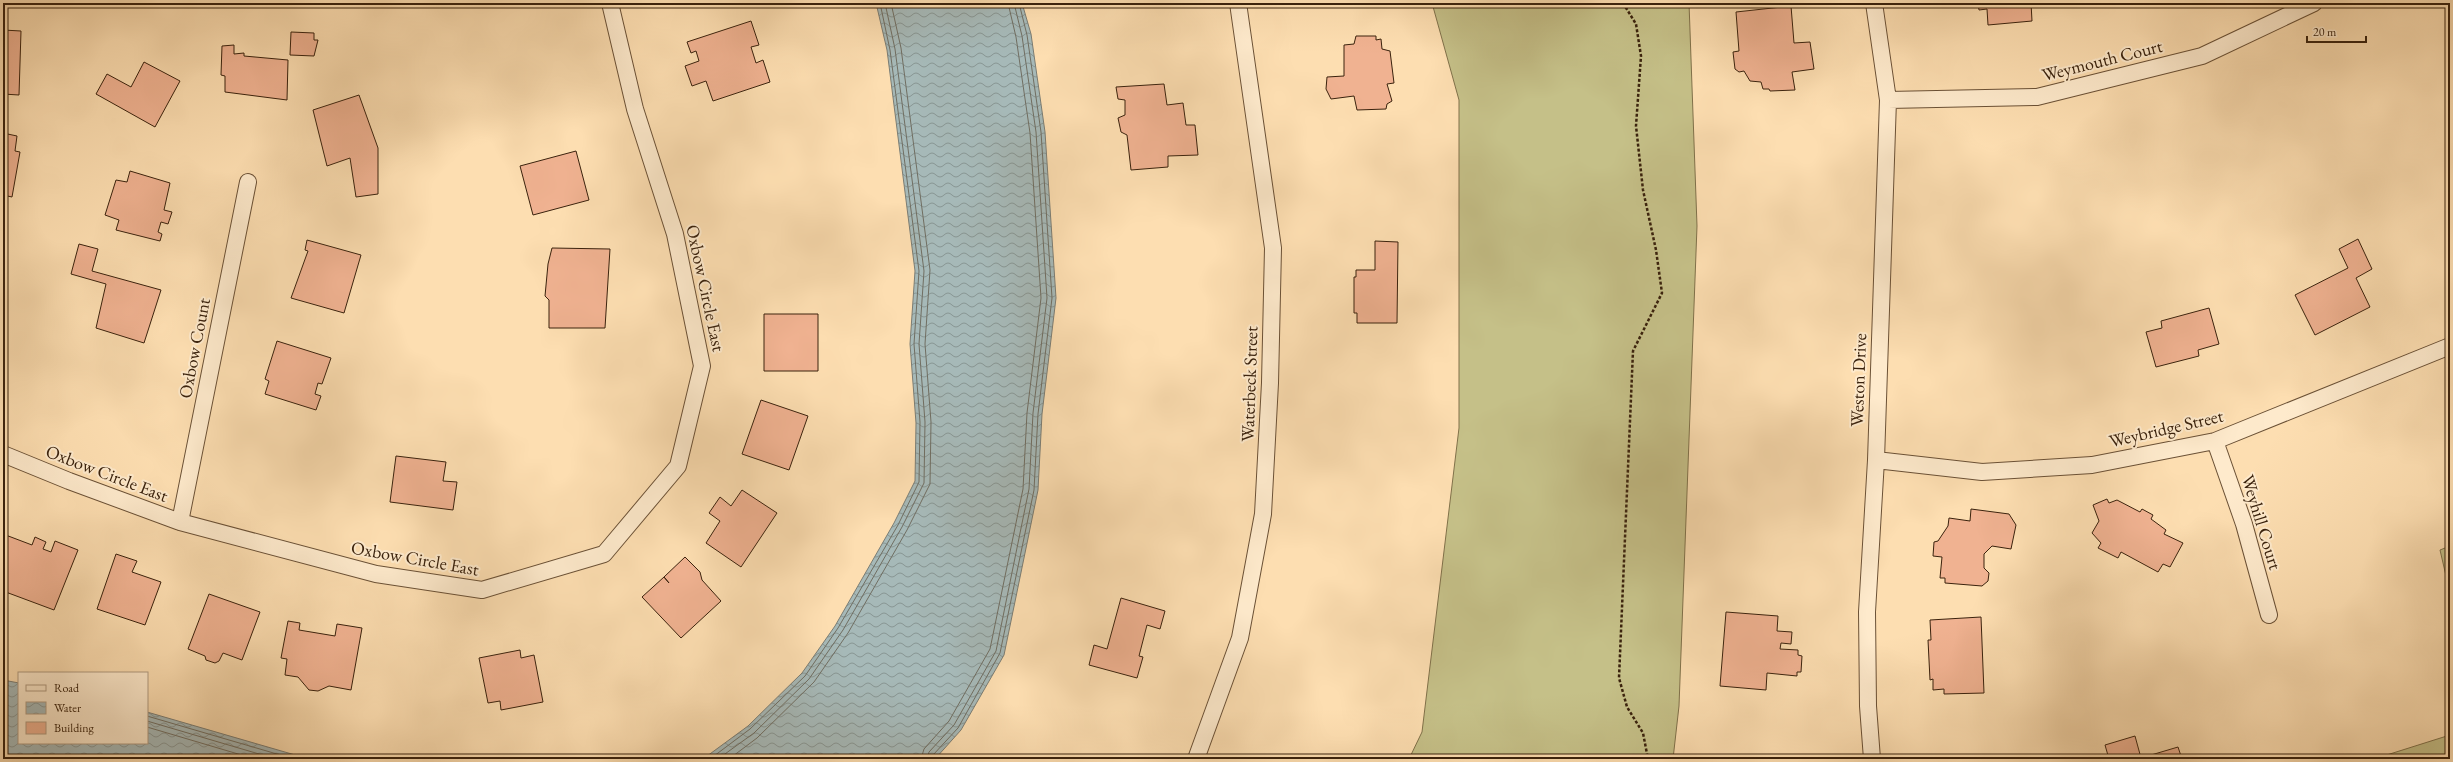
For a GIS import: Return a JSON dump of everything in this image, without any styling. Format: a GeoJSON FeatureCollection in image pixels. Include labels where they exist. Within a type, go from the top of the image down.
{"type":"FeatureCollection","features":[{"type":"Feature","properties":{"kind":"street","name":"Waterbeck Street"},"geometry":{"type":"LineString","coordinates":[[1196,759],[1240,638],[1263,514],[1273,248],[1238,3]]}},
{"type":"Feature","properties":{"kind":"street","name":"Weston Drive"},"geometry":{"type":"LineString","coordinates":[[1872,759],[1868,706],[1867,619],[1876,460],[1888,100],[1874,3]]}},
{"type":"Feature","properties":{"kind":"street","name":"Weymouth Court"},"geometry":{"type":"LineString","coordinates":[[1888,100],[2037,97],[2202,56],[2314,3]]}},
{"type":"Feature","properties":{"kind":"street","name":"Oxbow Circle East"},"geometry":{"type":"LineString","coordinates":[[3,454],[69,481],[180,522],[376,574],[482,590],[604,554],[678,466],[702,366],[675,234],[635,109],[615,4]]}},
{"type":"Feature","properties":{"kind":"street","name":"Oxbow Count"},"geometry":{"type":"LineString","coordinates":[[180,522],[248,182]]}},
{"type":"Feature","properties":{"kind":"street","name":"Weybridge Street"},"geometry":{"type":"LineString","coordinates":[[1876,460],[1982,472],[2092,464],[2215,441],[2450,346]]}},
{"type":"Feature","properties":{"kind":"street","name":"Weyhill Court"},"geometry":{"type":"LineString","coordinates":[[2215,441],[2244,524],[2269,615]]}},
{"type":"Feature","properties":{"kind":"path"},"geometry":{"type":"LineString","coordinates":[[1623,3],[1636,24],[1641,56],[1636,126],[1643,190],[1656,250],[1662,293],[1633,351],[1619,678],[1627,707],[1643,734],[1648,759]]}},
{"type":"Feature","properties":{"kind":"shaded area"},"geometry":{"type":"Polygon","coordinates":[[[1432,3],[1689,3],[1697,226],[1679,706],[1673,759],[1409,759],[1422,732],[1459,428],[1459,100],[1432,3]]]}},
{"type":"Feature","properties":{"kind":"shaded area"},"geometry":{"type":"Polygon","coordinates":[[[2450,546],[2450,593],[2440,550],[2450,546]]]}},
{"type":"Feature","properties":{"kind":"shaded area"},"geometry":{"type":"Polygon","coordinates":[[[2450,735],[2450,759],[2374,759],[2450,735]]]}},
{"type":"Feature","properties":{"kind":"water"},"geometry":{"type":"Polygon","coordinates":[[[876,3],[1022,3],[1031,34],[1045,132],[1056,298],[1042,414],[1038,490],[1004,655],[961,730],[935,759],[703,759],[748,726],[802,673],[835,626],[894,523],[915,481],[916,423],[910,344],[915,271],[887,50],[876,3]]]}},
{"type":"Feature","properties":{"kind":"water"},"geometry":{"type":"Polygon","coordinates":[[[3,680],[18,683],[18,744],[148,744],[148,712],[309,759],[3,759],[3,680]]]}},
{"type":"Feature","properties":{"kind":"building"},"geometry":{"type":"Polygon","coordinates":[[[1978,3],[2031,3],[2032,21],[1988,25],[1987,9],[1979,10],[1978,3]]]}},
{"type":"Feature","properties":{"kind":"building"},"geometry":{"type":"Polygon","coordinates":[[[1791,6],[1794,43],[1810,42],[1814,69],[1792,72],[1795,90],[1770,91],[1769,89],[1763,89],[1761,82],[1750,81],[1744,71],[1739,72],[1735,69],[1733,52],[1739,51],[1736,12],[1791,6]]]}},
{"type":"Feature","properties":{"kind":"building"},"geometry":{"type":"Polygon","coordinates":[[[751,21],[759,45],[751,47],[756,63],[763,60],[770,82],[713,101],[706,81],[692,86],[685,66],[699,61],[696,51],[691,53],[687,42],[751,21]]]}},
{"type":"Feature","properties":{"kind":"building"},"geometry":{"type":"Polygon","coordinates":[[[3,30],[21,31],[19,95],[3,94],[3,30]]]}},
{"type":"Feature","properties":{"kind":"building"},"geometry":{"type":"Polygon","coordinates":[[[291,32],[314,33],[314,40],[318,40],[314,56],[290,55],[291,32]]]}},
{"type":"Feature","properties":{"kind":"building"},"geometry":{"type":"Polygon","coordinates":[[[1356,36],[1376,36],[1376,40],[1381,39],[1382,49],[1390,51],[1394,83],[1387,84],[1392,101],[1387,104],[1386,109],[1357,110],[1354,96],[1331,99],[1326,89],[1327,77],[1344,76],[1344,45],[1354,44],[1356,36]]]}},
{"type":"Feature","properties":{"kind":"building"},"geometry":{"type":"Polygon","coordinates":[[[234,45],[234,54],[244,53],[244,56],[288,60],[287,100],[225,92],[225,76],[221,75],[222,46],[234,45]]]}},
{"type":"Feature","properties":{"kind":"building"},"geometry":{"type":"Polygon","coordinates":[[[144,62],[180,81],[155,127],[96,94],[107,74],[131,87],[144,62]]]}},
{"type":"Feature","properties":{"kind":"building"},"geometry":{"type":"Polygon","coordinates":[[[1164,84],[1167,105],[1183,103],[1186,125],[1195,125],[1198,155],[1168,156],[1168,167],[1131,170],[1127,135],[1121,132],[1118,118],[1125,115],[1125,100],[1118,99],[1116,87],[1164,84]]]}},
{"type":"Feature","properties":{"kind":"building"},"geometry":{"type":"Polygon","coordinates":[[[359,95],[378,148],[378,194],[356,197],[350,158],[327,166],[313,110],[359,95]]]}},
{"type":"Feature","properties":{"kind":"building"},"geometry":{"type":"Polygon","coordinates":[[[3,133],[17,136],[15,151],[20,152],[12,197],[3,195],[3,133]]]}},
{"type":"Feature","properties":{"kind":"building"},"geometry":{"type":"Polygon","coordinates":[[[576,151],[589,200],[533,215],[520,166],[576,151]]]}},
{"type":"Feature","properties":{"kind":"building"},"geometry":{"type":"Polygon","coordinates":[[[130,171],[170,183],[164,210],[172,212],[168,224],[161,222],[158,232],[162,234],[160,241],[116,230],[119,220],[105,215],[116,180],[127,182],[130,171]]]}},
{"type":"Feature","properties":{"kind":"building"},"geometry":{"type":"Polygon","coordinates":[[[2358,239],[2372,269],[2356,278],[2370,307],[2315,335],[2295,295],[2348,268],[2339,249],[2358,239]]]}},
{"type":"Feature","properties":{"kind":"building"},"geometry":{"type":"Polygon","coordinates":[[[307,240],[361,255],[344,313],[291,298],[308,251],[305,250],[307,240]]]}},
{"type":"Feature","properties":{"kind":"building"},"geometry":{"type":"Polygon","coordinates":[[[1375,241],[1398,242],[1397,323],[1357,323],[1357,313],[1354,313],[1354,277],[1356,277],[1356,270],[1375,270],[1375,241]]]}},
{"type":"Feature","properties":{"kind":"building"},"geometry":{"type":"Polygon","coordinates":[[[79,244],[98,249],[92,271],[161,290],[144,343],[96,328],[106,284],[71,274],[79,244]]]}},
{"type":"Feature","properties":{"kind":"building"},"geometry":{"type":"Polygon","coordinates":[[[552,248],[610,249],[605,328],[549,328],[549,300],[545,296],[548,264],[552,248]]]}},
{"type":"Feature","properties":{"kind":"building"},"geometry":{"type":"Polygon","coordinates":[[[2209,308],[2219,344],[2198,350],[2199,356],[2156,367],[2146,332],[2162,328],[2161,321],[2209,308]]]}},
{"type":"Feature","properties":{"kind":"building"},"geometry":{"type":"Polygon","coordinates":[[[764,314],[818,314],[818,371],[764,371],[764,314]]]}},
{"type":"Feature","properties":{"kind":"building"},"geometry":{"type":"Polygon","coordinates":[[[277,341],[331,358],[322,384],[318,383],[315,394],[321,396],[316,410],[265,394],[269,381],[265,379],[277,341]]]}},
{"type":"Feature","properties":{"kind":"building"},"geometry":{"type":"Polygon","coordinates":[[[761,400],[808,416],[789,470],[742,454],[761,400]]]}},
{"type":"Feature","properties":{"kind":"building"},"geometry":{"type":"Polygon","coordinates":[[[396,456],[446,462],[443,481],[457,482],[453,510],[390,502],[396,456]]]}},
{"type":"Feature","properties":{"kind":"building"},"geometry":{"type":"Polygon","coordinates":[[[742,490],[777,513],[741,567],[706,543],[720,521],[709,513],[720,497],[731,506],[742,490]]]}},
{"type":"Feature","properties":{"kind":"building"},"geometry":{"type":"Polygon","coordinates":[[[2107,499],[2109,503],[2117,500],[2140,512],[2142,509],[2153,515],[2151,519],[2166,530],[2164,534],[2183,543],[2170,567],[2163,564],[2158,572],[2121,552],[2118,558],[2098,548],[2101,543],[2092,533],[2099,521],[2093,505],[2107,499]]]}},
{"type":"Feature","properties":{"kind":"building"},"geometry":{"type":"Polygon","coordinates":[[[1971,509],[2009,514],[2016,525],[2011,549],[1992,546],[1984,554],[1984,568],[1989,573],[1988,581],[1982,586],[1945,583],[1945,578],[1940,578],[1942,557],[1933,556],[1934,542],[1938,541],[1948,526],[1949,518],[1970,521],[1971,509]]]}},
{"type":"Feature","properties":{"kind":"building"},"geometry":{"type":"Polygon","coordinates":[[[3,534],[32,545],[35,537],[46,542],[43,549],[51,552],[55,541],[78,550],[54,610],[3,591],[3,534]]]}},
{"type":"Feature","properties":{"kind":"building"},"geometry":{"type":"Polygon","coordinates":[[[116,554],[137,561],[132,572],[161,582],[145,625],[97,609],[116,554]]]}},
{"type":"Feature","properties":{"kind":"building"},"geometry":{"type":"Polygon","coordinates":[[[685,557],[700,572],[702,580],[721,601],[681,638],[642,597],[685,557]]]}},
{"type":"Feature","properties":{"kind":"building"},"geometry":{"type":"Polygon","coordinates":[[[209,594],[260,612],[242,660],[223,653],[219,661],[215,663],[206,660],[205,656],[188,649],[209,594]]]}},
{"type":"Feature","properties":{"kind":"building"},"geometry":{"type":"Polygon","coordinates":[[[1121,598],[1165,611],[1160,629],[1147,625],[1139,656],[1143,657],[1137,678],[1089,665],[1094,645],[1107,649],[1121,598]]]}},
{"type":"Feature","properties":{"kind":"building"},"geometry":{"type":"Polygon","coordinates":[[[1726,612],[1778,616],[1777,631],[1792,632],[1791,644],[1781,643],[1780,649],[1798,650],[1798,655],[1802,656],[1801,672],[1797,672],[1797,676],[1767,673],[1766,690],[1720,686],[1726,612]]]}},
{"type":"Feature","properties":{"kind":"building"},"geometry":{"type":"Polygon","coordinates":[[[1981,617],[1984,693],[1944,694],[1944,689],[1933,690],[1933,679],[1930,680],[1928,640],[1931,640],[1930,620],[1981,617]]]}},
{"type":"Feature","properties":{"kind":"building"},"geometry":{"type":"Polygon","coordinates":[[[288,621],[300,623],[299,630],[335,636],[337,624],[362,628],[351,690],[329,686],[318,691],[309,690],[298,677],[285,675],[287,659],[281,658],[288,621]]]}},
{"type":"Feature","properties":{"kind":"building"},"geometry":{"type":"Polygon","coordinates":[[[520,650],[521,658],[534,655],[543,702],[501,710],[500,701],[488,703],[479,658],[520,650]]]}},
{"type":"Feature","properties":{"kind":"building"},"geometry":{"type":"Polygon","coordinates":[[[2135,736],[2141,758],[2178,747],[2182,759],[2109,759],[2105,745],[2135,736]]]}}]}
